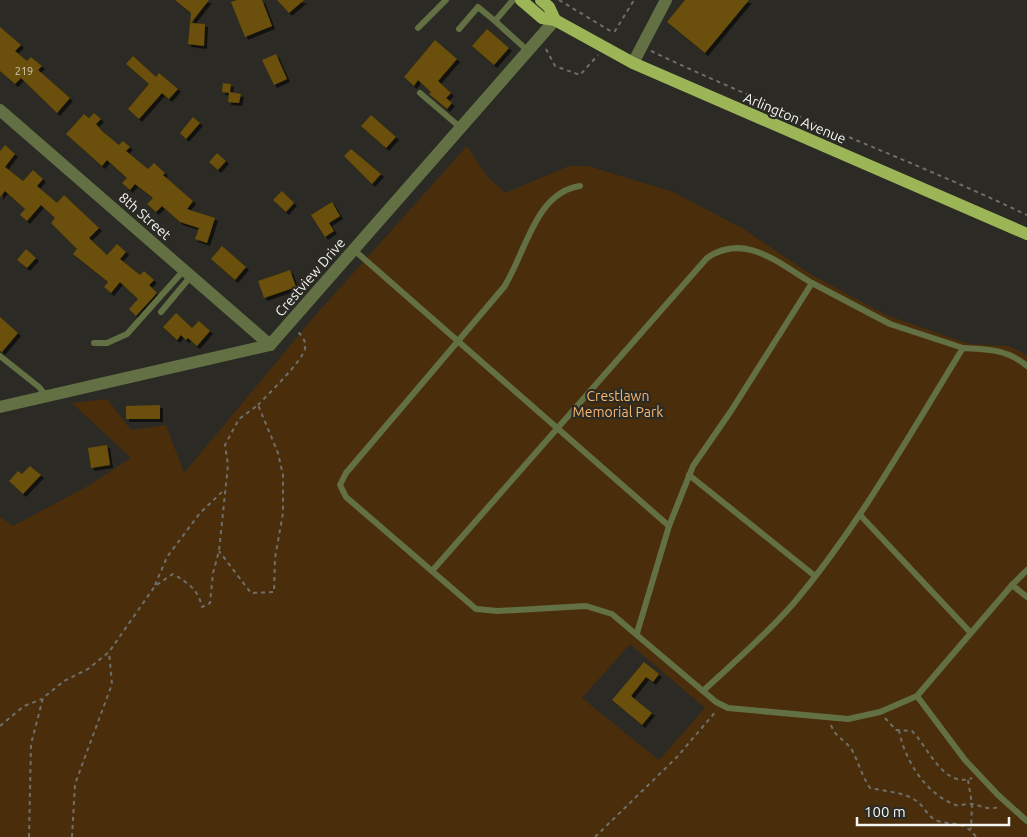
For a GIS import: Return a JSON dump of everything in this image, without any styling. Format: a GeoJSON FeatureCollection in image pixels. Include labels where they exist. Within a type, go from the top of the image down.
{"type":"FeatureCollection","features":[{"type":"Feature","properties":{"kind":"main road","name":"Arlington Avenue"},"geometry":{"type":"LineString","coordinates":[[521,0],[542,18],[555,20],[633,63],[1027,234]]}},
{"type":"Feature","properties":{"kind":"main road"},"geometry":{"type":"LineString","coordinates":[[541,0],[549,7],[555,20]]}},
{"type":"Feature","properties":{"kind":"street"},"geometry":{"type":"LineString","coordinates":[[633,63],[666,0]]}},
{"type":"Feature","properties":{"kind":"street","name":"Crestview Drive"},"geometry":{"type":"LineString","coordinates":[[270,345],[555,20]]}},
{"type":"Feature","properties":{"kind":"street","name":"8th Street"},"geometry":{"type":"LineString","coordinates":[[0,110],[270,345]]}},
{"type":"Feature","properties":{"kind":"street"},"geometry":{"type":"LineString","coordinates":[[0,407],[270,345]]}},
{"type":"Feature","properties":{"kind":"lane"},"geometry":{"type":"LineString","coordinates":[[418,28],[446,0]]}},
{"type":"Feature","properties":{"kind":"lane"},"geometry":{"type":"LineString","coordinates":[[495,22],[513,0]]}},
{"type":"Feature","properties":{"kind":"lane"},"geometry":{"type":"LineString","coordinates":[[459,29],[478,8],[528,51]]}},
{"type":"Feature","properties":{"kind":"lane"},"geometry":{"type":"LineString","coordinates":[[420,93],[461,128]]}},
{"type":"Feature","properties":{"kind":"lane"},"geometry":{"type":"LineString","coordinates":[[580,186],[570,187],[559,194],[541,214],[526,239],[513,273],[459,342],[346,473],[340,485],[346,497],[476,609],[498,611],[586,606],[612,614],[637,633],[703,691],[728,708],[848,719],[880,712],[917,696],[970,632],[1027,570]]}},
{"type":"Feature","properties":{"kind":"lane"},"geometry":{"type":"LineString","coordinates":[[432,571],[707,258],[719,250],[735,246],[753,249],[890,324],[963,348],[999,350],[1019,359],[1027,366]]}},
{"type":"Feature","properties":{"kind":"lane"},"geometry":{"type":"LineString","coordinates":[[354,250],[669,526]]}},
{"type":"Feature","properties":{"kind":"lane"},"geometry":{"type":"LineString","coordinates":[[161,312],[188,273]]}},
{"type":"Feature","properties":{"kind":"lane"},"geometry":{"type":"LineString","coordinates":[[94,343],[107,343],[127,334],[188,273]]}},
{"type":"Feature","properties":{"kind":"lane"},"geometry":{"type":"LineString","coordinates":[[637,633],[669,526],[689,475],[812,283]]}},
{"type":"Feature","properties":{"kind":"lane"},"geometry":{"type":"LineString","coordinates":[[703,691],[778,621],[815,576],[860,515],[963,348]]}},
{"type":"Feature","properties":{"kind":"lane"},"geometry":{"type":"LineString","coordinates":[[0,356],[39,387],[46,396]]}},
{"type":"Feature","properties":{"kind":"lane"},"geometry":{"type":"LineString","coordinates":[[689,475],[815,576]]}},
{"type":"Feature","properties":{"kind":"lane"},"geometry":{"type":"LineString","coordinates":[[860,515],[970,632]]}},
{"type":"Feature","properties":{"kind":"lane"},"geometry":{"type":"LineString","coordinates":[[1012,585],[1027,597]]}},
{"type":"Feature","properties":{"kind":"lane"},"geometry":{"type":"LineString","coordinates":[[917,696],[964,760],[1027,821]]}},
{"type":"Feature","properties":{"kind":"path"},"geometry":{"type":"LineString","coordinates":[[559,0],[612,32],[615,31],[634,0]]}},
{"type":"Feature","properties":{"kind":"path"},"geometry":{"type":"LineString","coordinates":[[540,38],[556,66],[580,75],[603,48]]}},
{"type":"Feature","properties":{"kind":"path"},"geometry":{"type":"LineString","coordinates":[[642,46],[718,83],[948,177],[1027,214]]}},
{"type":"Feature","properties":{"kind":"path"},"geometry":{"type":"LineString","coordinates":[[155,586],[173,574],[190,584],[200,597],[202,607],[210,603],[213,573],[219,551],[228,465],[225,445],[240,419],[258,405],[286,375],[305,350],[305,339],[290,322]]}},
{"type":"Feature","properties":{"kind":"path"},"geometry":{"type":"LineString","coordinates":[[219,551],[251,593],[274,592],[275,558],[282,513],[283,475],[278,453],[258,405]]}},
{"type":"Feature","properties":{"kind":"path"},"geometry":{"type":"LineString","coordinates":[[0,726],[24,706],[43,698],[64,681],[88,670],[109,652],[155,586],[167,557],[200,513],[225,489]]}},
{"type":"Feature","properties":{"kind":"path"},"geometry":{"type":"LineString","coordinates":[[72,837],[75,784],[112,684],[109,652]]}},
{"type":"Feature","properties":{"kind":"path"},"geometry":{"type":"LineString","coordinates":[[29,837],[32,744],[43,698]]}},
{"type":"Feature","properties":{"kind":"path"},"geometry":{"type":"LineString","coordinates":[[596,837],[677,757],[721,704]]}},
{"type":"Feature","properties":{"kind":"path"},"geometry":{"type":"LineString","coordinates":[[880,712],[896,730],[912,731],[946,776],[968,780],[979,775]]}},
{"type":"Feature","properties":{"kind":"path"},"geometry":{"type":"LineString","coordinates":[[829,718],[834,735],[852,750],[861,775],[870,788],[916,800],[928,814],[938,821],[956,823],[971,830],[976,837]]}},
{"type":"Feature","properties":{"kind":"path"},"geometry":{"type":"LineString","coordinates":[[899,730],[902,745],[909,761],[937,793],[957,805],[972,804],[995,808],[1007,803]]}},
{"type":"Feature","properties":{"kind":"path"},"geometry":{"type":"LineString","coordinates":[[968,780],[972,804],[971,830]]}},
{"type":"Feature","properties":{"kind":"green space","name":"Crestlawn Memorial Park"},"geometry":{"type":"Polygon","coordinates":[[[467,146],[487,176],[505,193],[569,166],[588,166],[673,192],[742,228],[812,275],[886,315],[969,344],[1008,346],[1027,355],[1027,837],[0,837],[0,517],[13,526],[88,486],[131,458],[72,403],[107,399],[131,430],[166,425],[184,473],[313,318],[467,146]],[[630,644],[582,698],[659,760],[705,708],[630,644]]]}},
{"type":"Feature","properties":{"kind":"building"},"geometry":{"type":"Polygon","coordinates":[[[175,0],[209,0],[191,23],[205,24],[204,46],[188,44],[191,13],[175,0]]]}},
{"type":"Feature","properties":{"kind":"building"},"geometry":{"type":"Polygon","coordinates":[[[237,0],[262,0],[272,26],[245,37],[231,2],[237,0]]]}},
{"type":"Feature","properties":{"kind":"building"},"geometry":{"type":"Polygon","coordinates":[[[277,0],[304,0],[289,13],[277,0]]]}},
{"type":"Feature","properties":{"kind":"building"},"geometry":{"type":"Polygon","coordinates":[[[685,0],[749,0],[705,53],[667,22],[685,0]]]}},
{"type":"Feature","properties":{"kind":"building"},"geometry":{"type":"Polygon","coordinates":[[[0,27],[21,45],[15,51],[27,61],[31,57],[42,66],[38,70],[70,98],[57,113],[21,78],[15,84],[0,71],[0,27]]]}},
{"type":"Feature","properties":{"kind":"building"},"geometry":{"type":"Polygon","coordinates":[[[487,29],[509,48],[494,65],[472,46],[487,29]]]}},
{"type":"Feature","properties":{"kind":"building"},"geometry":{"type":"Polygon","coordinates":[[[435,40],[457,59],[438,81],[451,93],[446,98],[452,103],[447,109],[429,94],[431,92],[418,80],[414,86],[404,77],[435,40]]]}},
{"type":"Feature","properties":{"kind":"building"},"geometry":{"type":"Polygon","coordinates":[[[276,54],[287,79],[274,85],[262,60],[276,54]]]}},
{"type":"Feature","properties":{"kind":"building"},"geometry":{"type":"Polygon","coordinates":[[[133,56],[156,77],[159,73],[178,89],[169,99],[162,93],[139,119],[128,109],[149,84],[126,64],[133,56]]]}},
{"type":"Feature","properties":{"kind":"building"},"geometry":{"type":"Polygon","coordinates":[[[223,83],[231,84],[230,92],[241,94],[239,103],[228,102],[229,93],[222,92],[223,83]]]}},
{"type":"Feature","properties":{"kind":"building"},"geometry":{"type":"Polygon","coordinates":[[[94,113],[101,119],[96,124],[102,131],[119,145],[123,141],[130,147],[126,151],[148,169],[154,163],[165,173],[163,175],[193,201],[187,209],[215,218],[207,243],[195,239],[199,228],[180,222],[162,206],[156,212],[147,204],[153,198],[135,184],[130,190],[122,183],[127,178],[107,160],[102,166],[66,134],[84,114],[89,118],[94,113]]]}},
{"type":"Feature","properties":{"kind":"building"},"geometry":{"type":"Polygon","coordinates":[[[371,115],[396,137],[386,148],[361,126],[371,115]]]}},
{"type":"Feature","properties":{"kind":"building"},"geometry":{"type":"Polygon","coordinates":[[[193,117],[200,123],[186,139],[180,133],[193,117]]]}},
{"type":"Feature","properties":{"kind":"building"},"geometry":{"type":"Polygon","coordinates":[[[5,145],[15,154],[5,167],[23,181],[33,170],[43,179],[37,186],[57,203],[64,195],[99,228],[89,238],[107,255],[117,244],[126,252],[120,259],[140,275],[144,271],[154,280],[149,285],[157,293],[136,316],[129,309],[138,299],[120,282],[111,293],[104,287],[108,282],[73,254],[77,249],[51,223],[55,218],[41,205],[27,221],[20,215],[25,209],[5,191],[0,197],[0,151],[5,145]]]}},
{"type":"Feature","properties":{"kind":"building"},"geometry":{"type":"Polygon","coordinates":[[[351,149],[381,174],[372,184],[344,156],[351,149]]]}},
{"type":"Feature","properties":{"kind":"building"},"geometry":{"type":"Polygon","coordinates":[[[217,153],[226,161],[218,170],[209,162],[217,153]]]}},
{"type":"Feature","properties":{"kind":"building"},"geometry":{"type":"Polygon","coordinates":[[[282,191],[294,203],[286,212],[273,200],[282,191]]]}},
{"type":"Feature","properties":{"kind":"building"},"geometry":{"type":"Polygon","coordinates":[[[332,202],[340,216],[329,223],[334,231],[325,237],[311,215],[332,202]]]}},
{"type":"Feature","properties":{"kind":"building"},"geometry":{"type":"Polygon","coordinates":[[[222,246],[246,267],[235,280],[211,259],[222,246]]]}},
{"type":"Feature","properties":{"kind":"building"},"geometry":{"type":"Polygon","coordinates":[[[26,249],[36,258],[27,268],[17,260],[26,249]]]}},
{"type":"Feature","properties":{"kind":"building"},"geometry":{"type":"Polygon","coordinates":[[[290,270],[296,287],[264,298],[258,281],[290,270]]]}},
{"type":"Feature","properties":{"kind":"building"},"geometry":{"type":"Polygon","coordinates":[[[176,313],[192,328],[199,321],[210,331],[197,346],[181,335],[177,340],[163,327],[176,313]]]}},
{"type":"Feature","properties":{"kind":"building"},"geometry":{"type":"Polygon","coordinates":[[[0,317],[18,333],[2,352],[0,351],[0,317]]]}},
{"type":"Feature","properties":{"kind":"building"},"geometry":{"type":"Polygon","coordinates":[[[160,405],[160,419],[126,419],[126,406],[160,405]]]}},
{"type":"Feature","properties":{"kind":"building"},"geometry":{"type":"Polygon","coordinates":[[[107,445],[110,465],[91,468],[88,448],[107,445]]]}},
{"type":"Feature","properties":{"kind":"building"},"geometry":{"type":"Polygon","coordinates":[[[30,466],[41,475],[23,494],[9,481],[18,471],[22,474],[30,466]]]}},
{"type":"Feature","properties":{"kind":"building"},"geometry":{"type":"Polygon","coordinates":[[[644,662],[659,674],[653,682],[646,677],[631,696],[652,713],[642,725],[612,700],[644,662]]]}}]}
